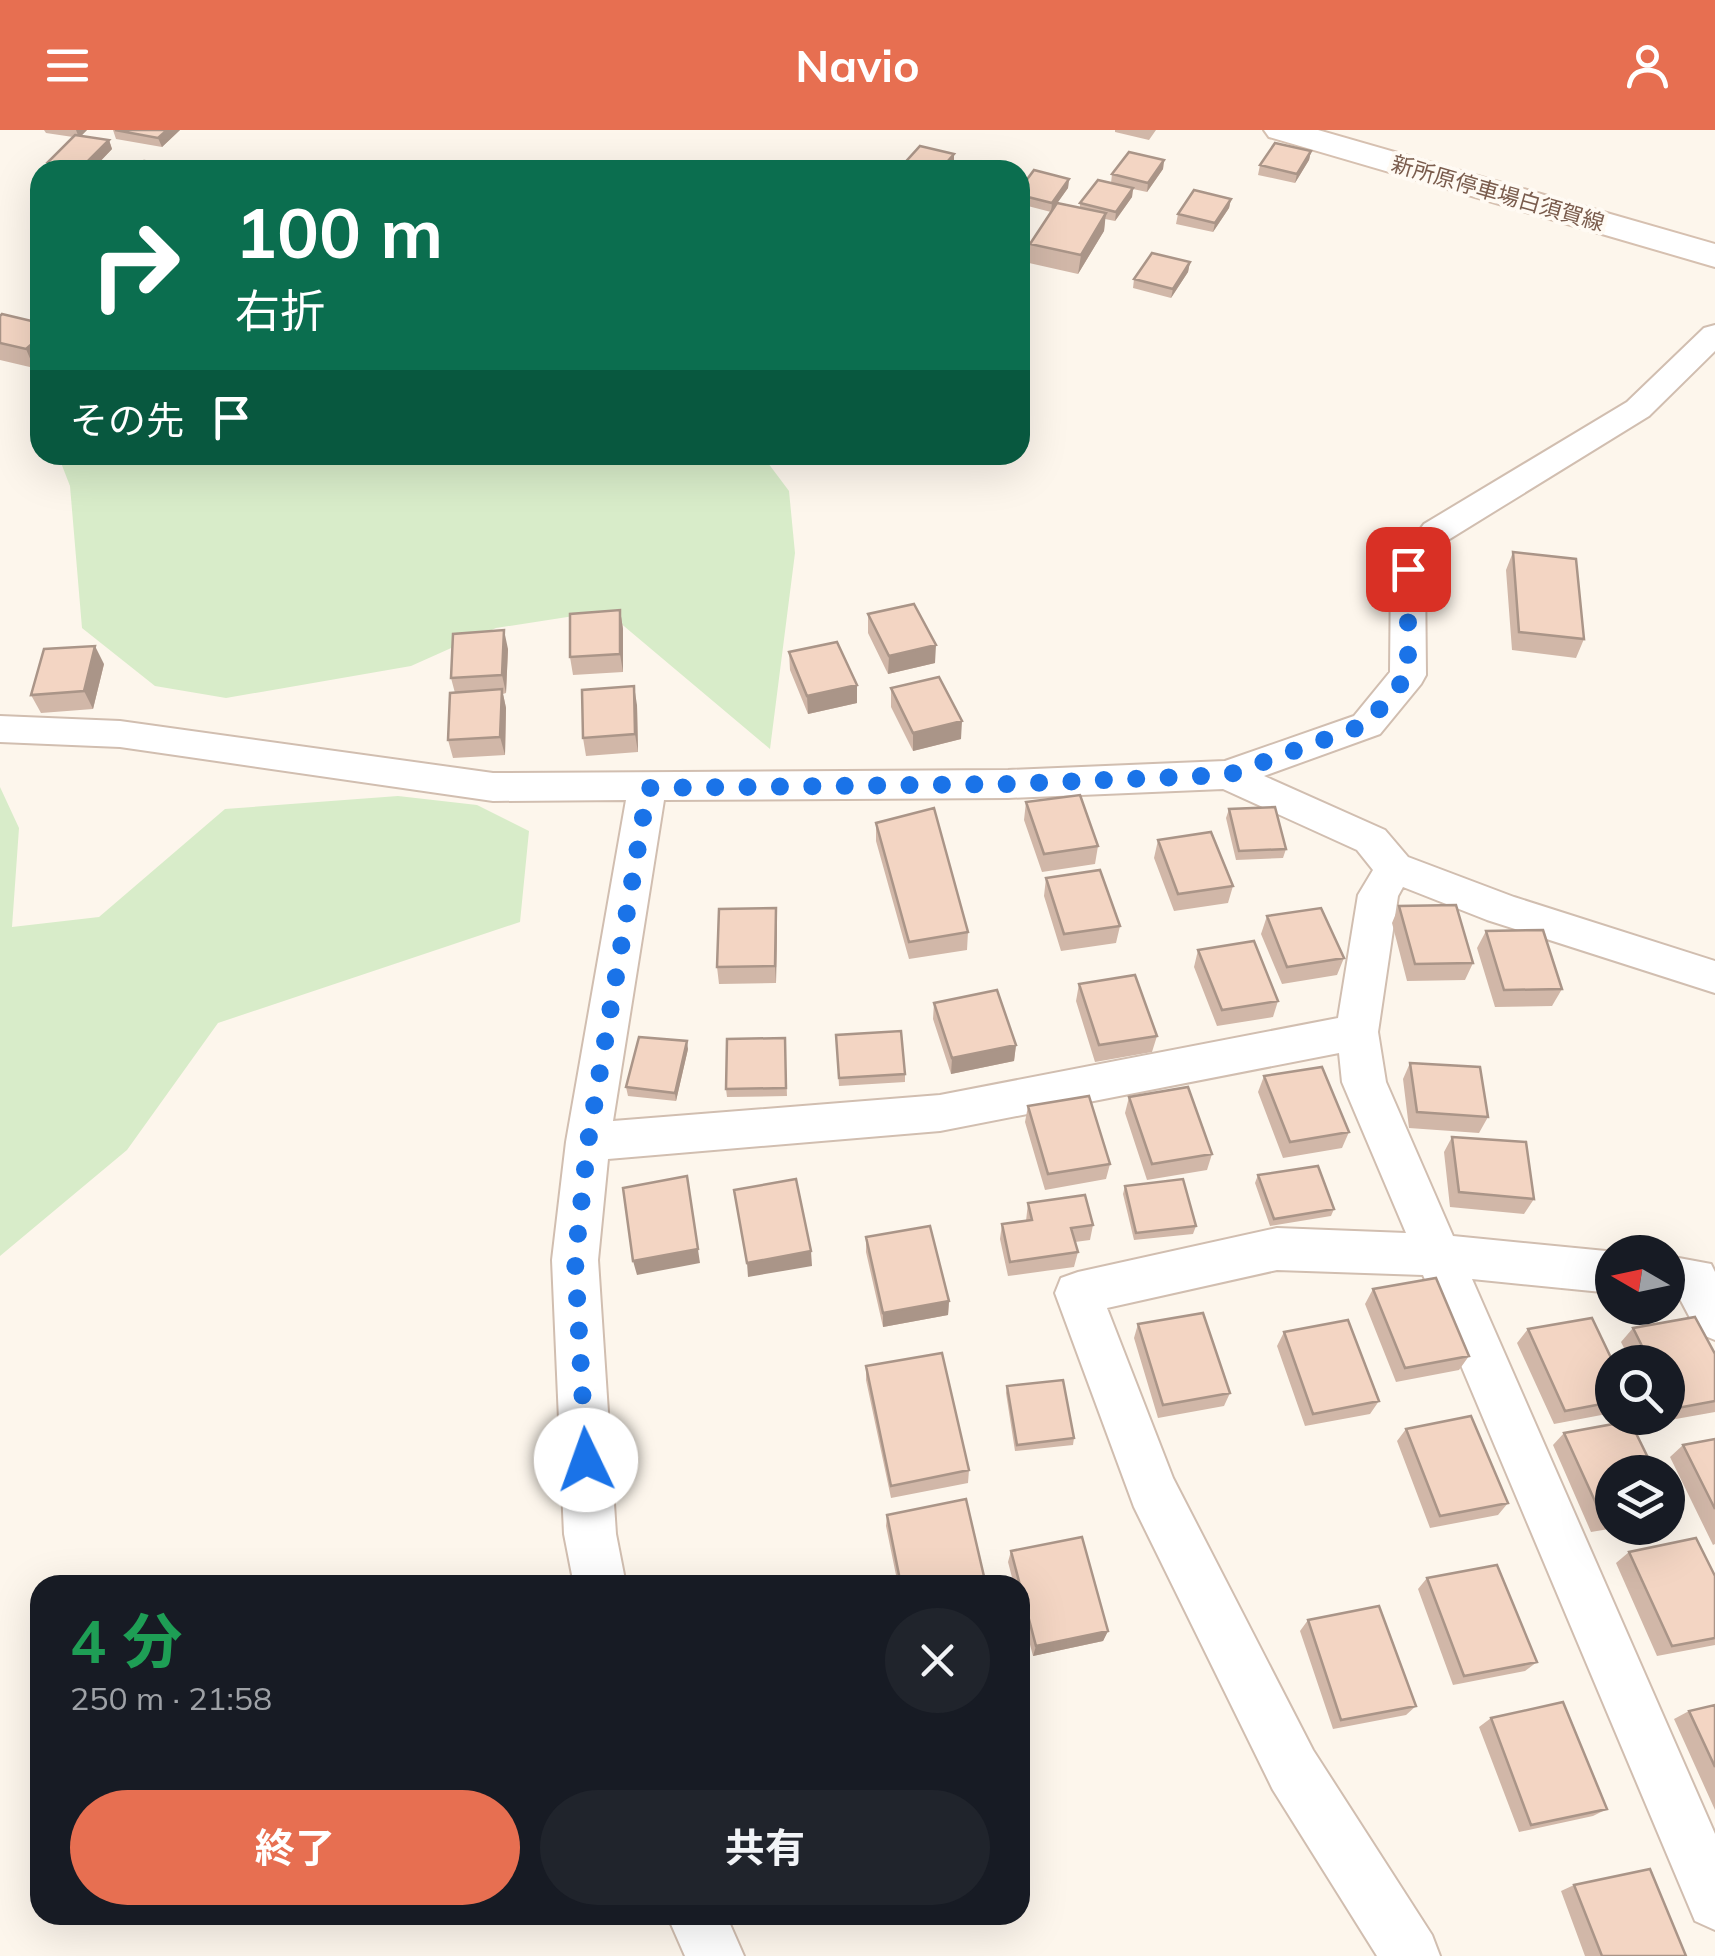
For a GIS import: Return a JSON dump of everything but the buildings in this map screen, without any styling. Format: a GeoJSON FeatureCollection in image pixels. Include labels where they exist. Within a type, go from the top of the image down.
{"type":"FeatureCollection","features":[{"type":"Feature","properties":{"kind":"main road","name":"新所原停車場白須賀線"},"geometry":{"type":"LineString","coordinates":[[1281,130],[1715,256]]}},
{"type":"Feature","properties":{"kind":"street"},"geometry":{"type":"LineString","coordinates":[[0,729],[120,734],[493,787],[1008,784],[1228,775],[1367,724],[1408,675],[1408,569],[1436,532],[1638,410],[1715,334]]}},
{"type":"Feature","properties":{"kind":"street"},"geometry":{"type":"LineString","coordinates":[[1228,775],[1371,840],[1394,868],[1501,910],[1618,943],[1715,977]]}},
{"type":"Feature","properties":{"kind":"street"},"geometry":{"type":"LineString","coordinates":[[598,1575],[590,1534],[575,1260],[588,1142],[648,788]]}},
{"type":"Feature","properties":{"kind":"street"},"geometry":{"type":"LineString","coordinates":[[1394,868],[1378,895],[1357,1032],[1364,1082],[1715,1901]]}},
{"type":"Feature","properties":{"kind":"street"},"geometry":{"type":"LineString","coordinates":[[588,1142],[940,1113],[1357,1032]]}},
{"type":"Feature","properties":{"kind":"street"},"geometry":{"type":"LineString","coordinates":[[1411,1956],[1293,1770],[1187,1560],[1152,1490],[1078,1293],[1276,1249],[1435,1254],[1595,1270]]}},
{"type":"Feature","properties":{"kind":"street"},"geometry":{"type":"LineString","coordinates":[[1685,1278],[1694,1279],[1715,1318]]}},
{"type":"Feature","properties":{"kind":"street"},"geometry":{"type":"LineString","coordinates":[[701,1925],[715,1956]]}},
{"type":"Feature","properties":{"kind":"green space"},"geometry":{"type":"Polygon","coordinates":[[[62,465],[770,465],[789,491],[795,553],[770,749],[606,611],[496,628],[411,666],[226,698],[155,686],[82,628],[70,486],[62,465]]]}},
{"type":"Feature","properties":{"kind":"green space"},"geometry":{"type":"Polygon","coordinates":[[[0,787],[19,828],[12,927],[99,917],[225,809],[398,796],[477,805],[529,831],[520,922],[218,1023],[127,1150],[0,1256],[0,787]]]}},
{"type":"Feature","properties":{"kind":"route"},"geometry":{"type":"LineString","coordinates":[[586,1460],[575,1260],[588,1142],[648,788],[1008,784],[1228,775],[1367,724],[1408,675],[1408,569]]}}]}
